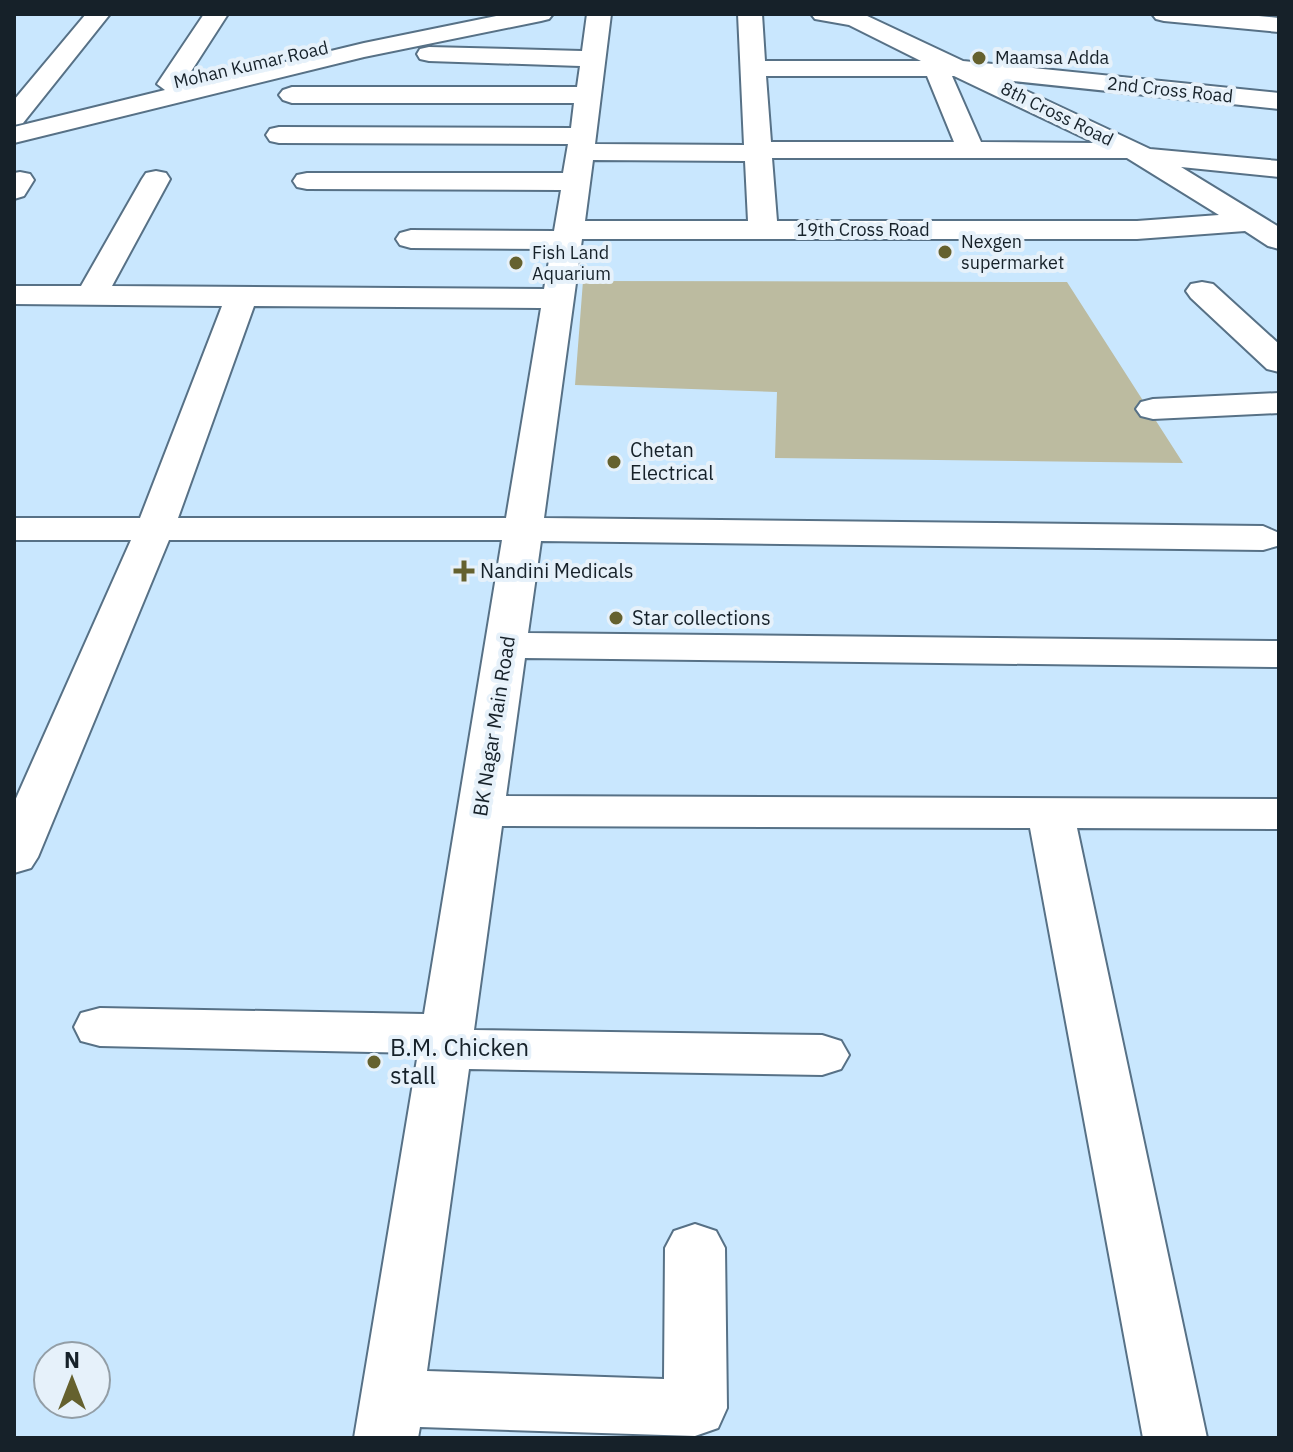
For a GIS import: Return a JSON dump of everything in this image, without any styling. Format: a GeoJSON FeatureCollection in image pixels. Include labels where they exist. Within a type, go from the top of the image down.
{"type":"FeatureCollection","features":[{"type":"Feature","properties":{"kind":"street"},"geometry":{"type":"LineString","coordinates":[[14,119],[98,14]]}},
{"type":"Feature","properties":{"kind":"street"},"geometry":{"type":"LineString","coordinates":[[170,84],[216,14]]}},
{"type":"Feature","properties":{"kind":"street","name":"Mohan Kumar Road"},"geometry":{"type":"LineString","coordinates":[[14,119],[298,53],[488,14]]}},
{"type":"Feature","properties":{"kind":"street"},"geometry":{"type":"LineString","coordinates":[[14,135],[356,52],[541,14]]}},
{"type":"Feature","properties":{"kind":"street","name":"BK Nagar Main Road"},"geometry":{"type":"LineString","coordinates":[[389,1418],[585,125],[599,14]]}},
{"type":"Feature","properties":{"kind":"street"},"geometry":{"type":"LineString","coordinates":[[750,14],[763,230]]}},
{"type":"Feature","properties":{"kind":"street","name":"8th Cross Road"},"geometry":{"type":"LineString","coordinates":[[823,14],[864,16],[934,60],[965,68],[1136,152],[1279,240]]}},
{"type":"Feature","properties":{"kind":"street"},"geometry":{"type":"LineString","coordinates":[[1164,14],[1279,25]]}},
{"type":"Feature","properties":{"kind":"street"},"geometry":{"type":"LineString","coordinates":[[356,52],[585,125]]}},
{"type":"Feature","properties":{"kind":"street"},"geometry":{"type":"LineString","coordinates":[[753,69],[934,60],[971,150]]}},
{"type":"Feature","properties":{"kind":"street","name":"2nd Cross Road"},"geometry":{"type":"LineString","coordinates":[[965,68],[1279,101]]}},
{"type":"Feature","properties":{"kind":"street"},"geometry":{"type":"LineString","coordinates":[[292,95],[585,125],[758,151],[1136,152],[1279,169]]}},
{"type":"Feature","properties":{"kind":"street"},"geometry":{"type":"LineString","coordinates":[[279,135],[585,125]]}},
{"type":"Feature","properties":{"kind":"street"},"geometry":{"type":"LineString","coordinates":[[307,181],[585,125]]}},
{"type":"Feature","properties":{"kind":"street"},"geometry":{"type":"LineString","coordinates":[[90,297],[156,179]]}},
{"type":"Feature","properties":{"kind":"street","name":"19th Cross Road"},"geometry":{"type":"LineString","coordinates":[[411,239],[763,230],[1137,230],[1253,222]]}},
{"type":"Feature","properties":{"kind":"street"},"geometry":{"type":"LineString","coordinates":[[1202,291],[1279,362]]}},
{"type":"Feature","properties":{"kind":"street"},"geometry":{"type":"LineString","coordinates":[[14,857],[154,531],[241,298]]}},
{"type":"Feature","properties":{"kind":"street"},"geometry":{"type":"LineString","coordinates":[[17,299],[558,299]]}},
{"type":"Feature","properties":{"kind":"street"},"geometry":{"type":"LineString","coordinates":[[1153,409],[1279,403]]}},
{"type":"Feature","properties":{"kind":"street"},"geometry":{"type":"LineString","coordinates":[[14,529],[523,529],[1263,538]]}},
{"type":"Feature","properties":{"kind":"street"},"geometry":{"type":"LineString","coordinates":[[506,645],[1279,654]]}},
{"type":"Feature","properties":{"kind":"street"},"geometry":{"type":"LineString","coordinates":[[481,811],[1279,814]]}},
{"type":"Feature","properties":{"kind":"street"},"geometry":{"type":"LineString","coordinates":[[1050,812],[1175,1438]]}},
{"type":"Feature","properties":{"kind":"street"},"geometry":{"type":"LineString","coordinates":[[100,1027],[822,1055]]}},
{"type":"Feature","properties":{"kind":"street"},"geometry":{"type":"LineString","coordinates":[[389,1418],[695,1408],[695,1248]]}},
{"type":"Feature","properties":{"kind":"green space"},"geometry":{"type":"Polygon","coordinates":[[[583,281],[1067,282],[1183,463],[775,458],[777,392],[575,385],[583,281]]]}},
{"type":"Feature","properties":{"kind":"place","name":"Maamsa Adda"},"geometry":{"type":"Point","coordinates":[979,58]}},
{"type":"Feature","properties":{"kind":"place","name":"Nexgen supermarket"},"geometry":{"type":"Point","coordinates":[945,252]}},
{"type":"Feature","properties":{"kind":"place","name":"Fish Land Aquarium"},"geometry":{"type":"Point","coordinates":[516,263]}},
{"type":"Feature","properties":{"kind":"place","name":"Chetan Electrical"},"geometry":{"type":"Point","coordinates":[614,462]}},
{"type":"Feature","properties":{"kind":"place","name":"Nandini Medicals"},"geometry":{"type":"Point","coordinates":[464,571]}},
{"type":"Feature","properties":{"kind":"place","name":"Star collections"},"geometry":{"type":"Point","coordinates":[616,618]}},
{"type":"Feature","properties":{"kind":"place","name":"B.M. Chicken stall"},"geometry":{"type":"Point","coordinates":[374,1062]}}]}
